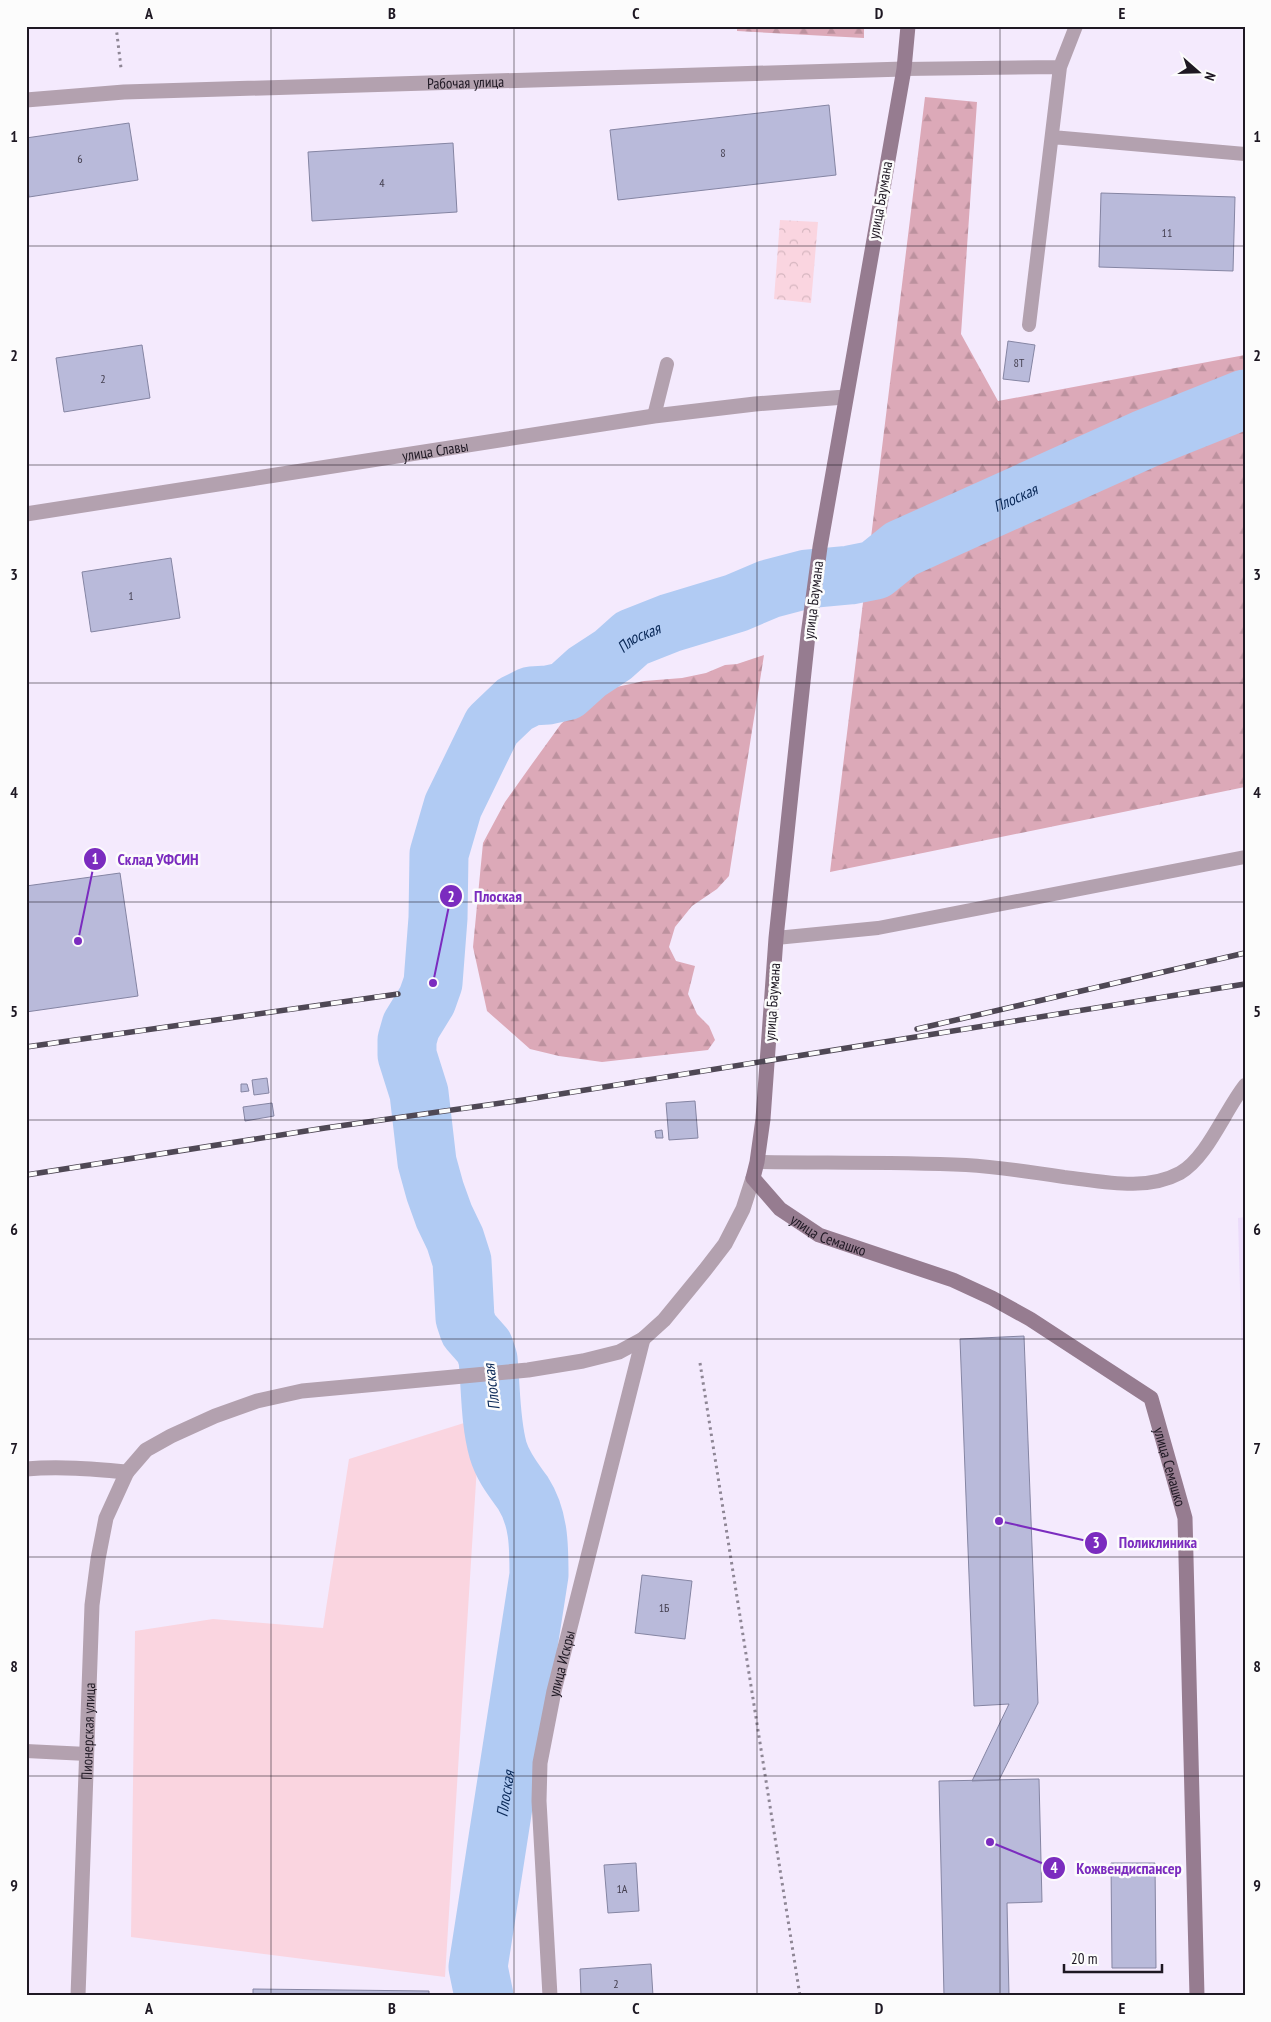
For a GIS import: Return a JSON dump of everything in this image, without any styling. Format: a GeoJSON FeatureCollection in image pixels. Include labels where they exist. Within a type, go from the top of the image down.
{"type":"FeatureCollection","features":[{"type":"Feature","properties":{"kind":"main road","name":"улица Баумана"},"geometry":{"type":"LineString","coordinates":[[753,1178],[763,1119],[776,938],[808,635],[820,547],[845,397],[904,69],[908,26]]}},
{"type":"Feature","properties":{"kind":"main road","name":"улица Семашко"},"geometry":{"type":"LineString","coordinates":[[753,1178],[780,1209],[818,1235],[953,1280],[992,1298],[1030,1319],[1151,1398],[1185,1518],[1197,1996]]}},
{"type":"Feature","properties":{"kind":"street","name":"Рабочая улица"},"geometry":{"type":"LineString","coordinates":[[26,100],[124,92],[904,69]]}},
{"type":"Feature","properties":{"kind":"street","name":"улица Славы"},"geometry":{"type":"LineString","coordinates":[[26,514],[654,416],[755,404],[845,397]]}},
{"type":"Feature","properties":{"kind":"street","name":"Пионерская улица"},"geometry":{"type":"LineString","coordinates":[[78,1996],[92,1605],[106,1518],[127,1472],[146,1450],[171,1436],[215,1416],[257,1401],[302,1391],[528,1370],[583,1361],[618,1352],[642,1339],[664,1320],[725,1244],[743,1209],[753,1178]]}},
{"type":"Feature","properties":{"kind":"street","name":"улица Искры"},"geometry":{"type":"LineString","coordinates":[[550,1996],[539,1801],[540,1763],[554,1691],[642,1339]]}},
{"type":"Feature","properties":{"kind":"street"},"geometry":{"type":"LineString","coordinates":[[26,1469],[43,1467],[87,1468],[127,1472]]}},
{"type":"Feature","properties":{"kind":"lane"},"geometry":{"type":"LineString","coordinates":[[1029,325],[1060,67],[1076,26]]}},
{"type":"Feature","properties":{"kind":"lane"},"geometry":{"type":"LineString","coordinates":[[904,69],[1060,67]]}},
{"type":"Feature","properties":{"kind":"lane"},"geometry":{"type":"LineString","coordinates":[[1052,137],[1245,154]]}},
{"type":"Feature","properties":{"kind":"lane"},"geometry":{"type":"LineString","coordinates":[[654,416],[667,364]]}},
{"type":"Feature","properties":{"kind":"lane"},"geometry":{"type":"LineString","coordinates":[[776,938],[878,928],[1245,857]]}},
{"type":"Feature","properties":{"kind":"lane"},"geometry":{"type":"LineString","coordinates":[[757,1162],[967,1166],[1109,1182],[1140,1184],[1162,1181],[1181,1172],[1195,1160],[1245,1085]]}},
{"type":"Feature","properties":{"kind":"lane"},"geometry":{"type":"LineString","coordinates":[[26,1751],[87,1754]]}},
{"type":"Feature","properties":{"kind":"path"},"geometry":{"type":"LineString","coordinates":[[116,26],[124,92]]}},
{"type":"Feature","properties":{"kind":"path"},"geometry":{"type":"LineString","coordinates":[[700,1363],[800,1996]]}},
{"type":"Feature","properties":{"kind":"shaded area"},"geometry":{"type":"Polygon","coordinates":[[[1245,1217],[1245,1475],[1238,1218],[1245,1217]]]}},
{"type":"Feature","properties":{"kind":"green space"},"geometry":{"type":"Polygon","coordinates":[[[737,26],[864,26],[864,38],[737,31],[737,26]]]}},
{"type":"Feature","properties":{"kind":"green space"},"geometry":{"type":"Polygon","coordinates":[[[925,97],[977,102],[961,334],[998,401],[1245,355],[1245,787],[830,872],[925,97]]]}},
{"type":"Feature","properties":{"kind":"green space"},"geometry":{"type":"Polygon","coordinates":[[[780,220],[818,222],[811,303],[774,299],[780,220]]]}},
{"type":"Feature","properties":{"kind":"green space"},"geometry":{"type":"Polygon","coordinates":[[[764,655],[729,876],[717,889],[692,906],[675,927],[669,947],[676,961],[695,966],[688,994],[697,1014],[709,1026],[715,1040],[708,1050],[602,1062],[559,1056],[530,1049],[487,1011],[473,947],[483,843],[505,802],[561,724],[583,704],[612,688],[644,681],[682,678],[706,673],[725,665],[737,664],[764,655]]]}},
{"type":"Feature","properties":{"kind":"green space"},"geometry":{"type":"Polygon","coordinates":[[[480,1418],[445,1977],[131,1937],[135,1631],[213,1619],[323,1628],[349,1459],[480,1418]]]}},
{"type":"Feature","properties":{"kind":"building"},"geometry":{"type":"Polygon","coordinates":[[[829,105],[836,175],[618,200],[610,130],[829,105]]]}},
{"type":"Feature","properties":{"kind":"building"},"geometry":{"type":"Polygon","coordinates":[[[129,123],[138,180],[29,197],[26,178],[26,138],[129,123]]]}},
{"type":"Feature","properties":{"kind":"building"},"geometry":{"type":"Polygon","coordinates":[[[453,143],[457,212],[312,221],[308,152],[453,143]]]}},
{"type":"Feature","properties":{"kind":"building"},"geometry":{"type":"Polygon","coordinates":[[[1101,193],[1235,197],[1233,271],[1099,267],[1101,193]]]}},
{"type":"Feature","properties":{"kind":"building"},"geometry":{"type":"Polygon","coordinates":[[[1008,341],[1035,345],[1029,382],[1003,379],[1008,341]]]}},
{"type":"Feature","properties":{"kind":"building"},"geometry":{"type":"Polygon","coordinates":[[[142,345],[150,398],[64,412],[56,358],[142,345]]]}},
{"type":"Feature","properties":{"kind":"building"},"geometry":{"type":"Polygon","coordinates":[[[171,558],[180,618],[91,632],[82,572],[171,558]]]}},
{"type":"Feature","properties":{"kind":"building"},"geometry":{"type":"Polygon","coordinates":[[[120,873],[138,996],[26,1012],[26,886],[120,873]]]}},
{"type":"Feature","properties":{"kind":"building"},"geometry":{"type":"Polygon","coordinates":[[[267,1078],[269,1093],[254,1095],[252,1080],[267,1078]]]}},
{"type":"Feature","properties":{"kind":"building"},"geometry":{"type":"Polygon","coordinates":[[[241,1084],[247,1084],[249,1091],[241,1092],[241,1084]]]}},
{"type":"Feature","properties":{"kind":"building"},"geometry":{"type":"Polygon","coordinates":[[[695,1101],[698,1138],[669,1140],[666,1103],[695,1101]]]}},
{"type":"Feature","properties":{"kind":"building"},"geometry":{"type":"Polygon","coordinates":[[[272,1103],[274,1116],[245,1121],[243,1107],[272,1103]]]}},
{"type":"Feature","properties":{"kind":"building"},"geometry":{"type":"Polygon","coordinates":[[[662,1130],[663,1138],[656,1138],[655,1131],[662,1130]]]}},
{"type":"Feature","properties":{"kind":"building"},"geometry":{"type":"Polygon","coordinates":[[[1024,1336],[1038,1703],[999,1780],[972,1781],[1009,1704],[974,1706],[960,1339],[1024,1336]]]}},
{"type":"Feature","properties":{"kind":"building"},"geometry":{"type":"Polygon","coordinates":[[[642,1575],[692,1581],[685,1639],[635,1633],[642,1575]]]}},
{"type":"Feature","properties":{"kind":"building"},"geometry":{"type":"Polygon","coordinates":[[[1039,1779],[1042,1902],[1007,1903],[1009,1996],[944,1996],[939,1781],[1039,1779]]]}},
{"type":"Feature","properties":{"kind":"building"},"geometry":{"type":"Polygon","coordinates":[[[636,1863],[639,1911],[608,1913],[604,1865],[636,1863]]]}},
{"type":"Feature","properties":{"kind":"building"},"geometry":{"type":"Polygon","coordinates":[[[1111,1863],[1155,1863],[1156,1968],[1112,1968],[1111,1863]]]}},
{"type":"Feature","properties":{"kind":"building"},"geometry":{"type":"Polygon","coordinates":[[[651,1964],[653,1996],[581,1996],[580,1969],[651,1964]]]}},
{"type":"Feature","properties":{"kind":"building"},"geometry":{"type":"Polygon","coordinates":[[[253,1989],[429,1991],[429,1996],[253,1996],[253,1989]]]}},
{"type":"Feature","properties":{"kind":"waterway","name":"Плоская"},"geometry":{"type":"LineString","coordinates":[[484,1996],[478,1967],[539,1575],[539,1553],[537,1532],[532,1512],[523,1493],[505,1467],[495,1439],[488,1359],[484,1347],[469,1330],[465,1318],[462,1261],[435,1191],[427,1162],[419,1093],[407,1055],[407,1040],[411,1026],[427,1000],[433,983],[438,918],[439,854],[453,806],[492,726],[515,704],[531,696],[566,691],[587,672],[613,655],[632,638],[670,623],[736,603],[769,589],[807,579],[850,575],[875,570],[901,549],[1145,439],[1245,399]]}},
{"type":"Feature","properties":{"kind":"railway"},"geometry":{"type":"LineString","coordinates":[[917,1029],[1245,953]]}},
{"type":"Feature","properties":{"kind":"railway"},"geometry":{"type":"LineString","coordinates":[[26,1175],[325,1128],[523,1100],[1245,984]]}},
{"type":"Feature","properties":{"kind":"railway"},"geometry":{"type":"LineString","coordinates":[[26,1047],[398,994]]}},
{"type":"Feature","properties":{"kind":"place","name":"Склад УФСИН"},"geometry":{"type":"Point","coordinates":[78,941]}},
{"type":"Feature","properties":{"kind":"place","name":"Плоская"},"geometry":{"type":"Point","coordinates":[433,983]}},
{"type":"Feature","properties":{"kind":"place","name":"Поликлиника"},"geometry":{"type":"Point","coordinates":[999,1521]}},
{"type":"Feature","properties":{"kind":"place","name":"Кожвендиспансер"},"geometry":{"type":"Point","coordinates":[990,1842]}}]}
